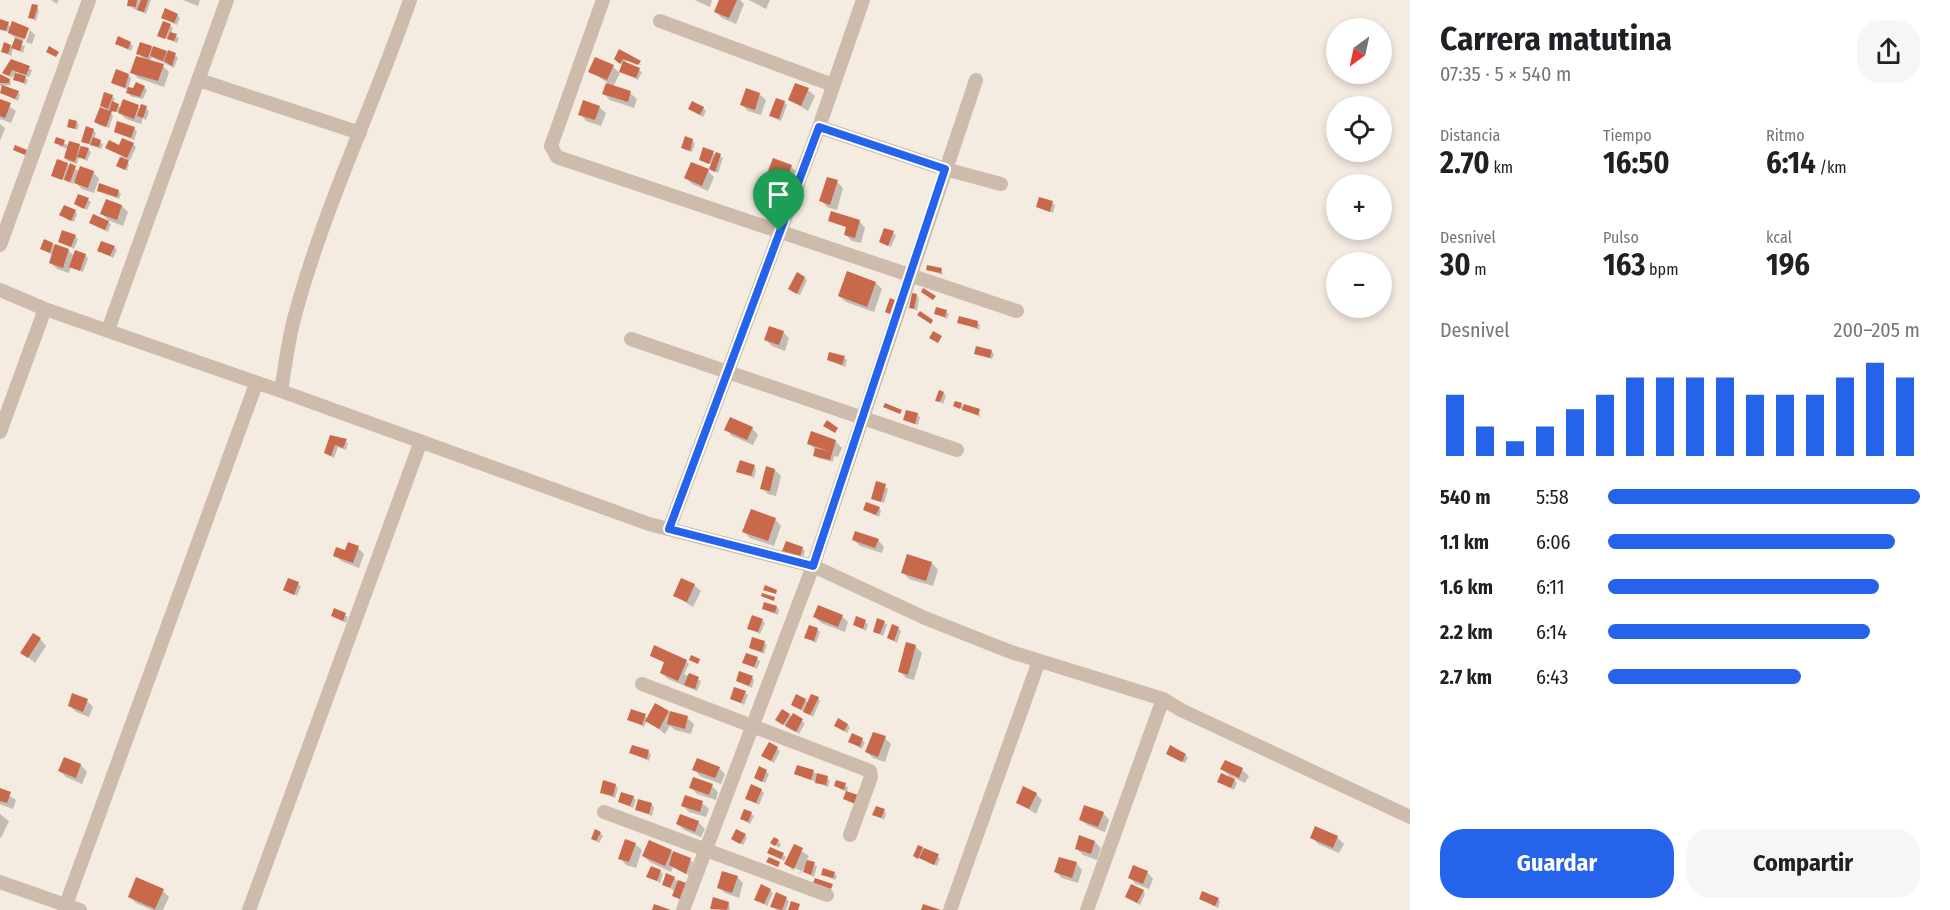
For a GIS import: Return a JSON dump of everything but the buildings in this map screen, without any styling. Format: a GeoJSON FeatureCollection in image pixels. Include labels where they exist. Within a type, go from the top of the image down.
{"type":"FeatureCollection","features":[{"type":"Feature","properties":{"kind":"street"},"geometry":{"type":"LineString","coordinates":[[0,245],[89,0]]}},
{"type":"Feature","properties":{"kind":"street"},"geometry":{"type":"LineString","coordinates":[[108,330],[227,0]]}},
{"type":"Feature","properties":{"kind":"street"},"geometry":{"type":"LineString","coordinates":[[281,391],[294,320],[332,201],[410,0]]}},
{"type":"Feature","properties":{"kind":"street"},"geometry":{"type":"LineString","coordinates":[[603,0],[551,146],[557,157],[1017,311]]}},
{"type":"Feature","properties":{"kind":"street"},"geometry":{"type":"LineString","coordinates":[[669,529],[819,127],[863,0]]}},
{"type":"Feature","properties":{"kind":"street"},"geometry":{"type":"LineString","coordinates":[[660,21],[833,85]]}},
{"type":"Feature","properties":{"kind":"street"},"geometry":{"type":"LineString","coordinates":[[199,80],[360,133]]}},
{"type":"Feature","properties":{"kind":"street"},"geometry":{"type":"LineString","coordinates":[[683,910],[813,566],[976,80]]}},
{"type":"Feature","properties":{"kind":"street"},"geometry":{"type":"LineString","coordinates":[[819,127],[945,169],[1001,184]]}},
{"type":"Feature","properties":{"kind":"street"},"geometry":{"type":"LineString","coordinates":[[0,290],[45,309],[669,529],[813,566],[925,618],[1039,661],[1163,699],[1181,711],[1410,817]]}},
{"type":"Feature","properties":{"kind":"street"},"geometry":{"type":"LineString","coordinates":[[0,432],[45,309]]}},
{"type":"Feature","properties":{"kind":"street"},"geometry":{"type":"LineString","coordinates":[[631,339],[862,420],[957,450]]}},
{"type":"Feature","properties":{"kind":"street"},"geometry":{"type":"LineString","coordinates":[[65,908],[256,384]]}},
{"type":"Feature","properties":{"kind":"street"},"geometry":{"type":"LineString","coordinates":[[249,910],[421,441]]}},
{"type":"Feature","properties":{"kind":"street"},"geometry":{"type":"LineString","coordinates":[[950,910],[1039,661]]}},
{"type":"Feature","properties":{"kind":"street"},"geometry":{"type":"LineString","coordinates":[[642,684],[753,724],[870,771],[871,777],[850,835]]}},
{"type":"Feature","properties":{"kind":"street"},"geometry":{"type":"LineString","coordinates":[[1087,910],[1163,699]]}},
{"type":"Feature","properties":{"kind":"street"},"geometry":{"type":"LineString","coordinates":[[604,812],[706,848],[827,896]]}},
{"type":"Feature","properties":{"kind":"street"},"geometry":{"type":"LineString","coordinates":[[0,882],[65,908],[80,910]]}},
{"type":"Feature","properties":{"kind":"route"},"geometry":{"type":"LineString","coordinates":[[819,127],[945,169],[813,566],[669,529],[779,231],[819,127]]}}]}
